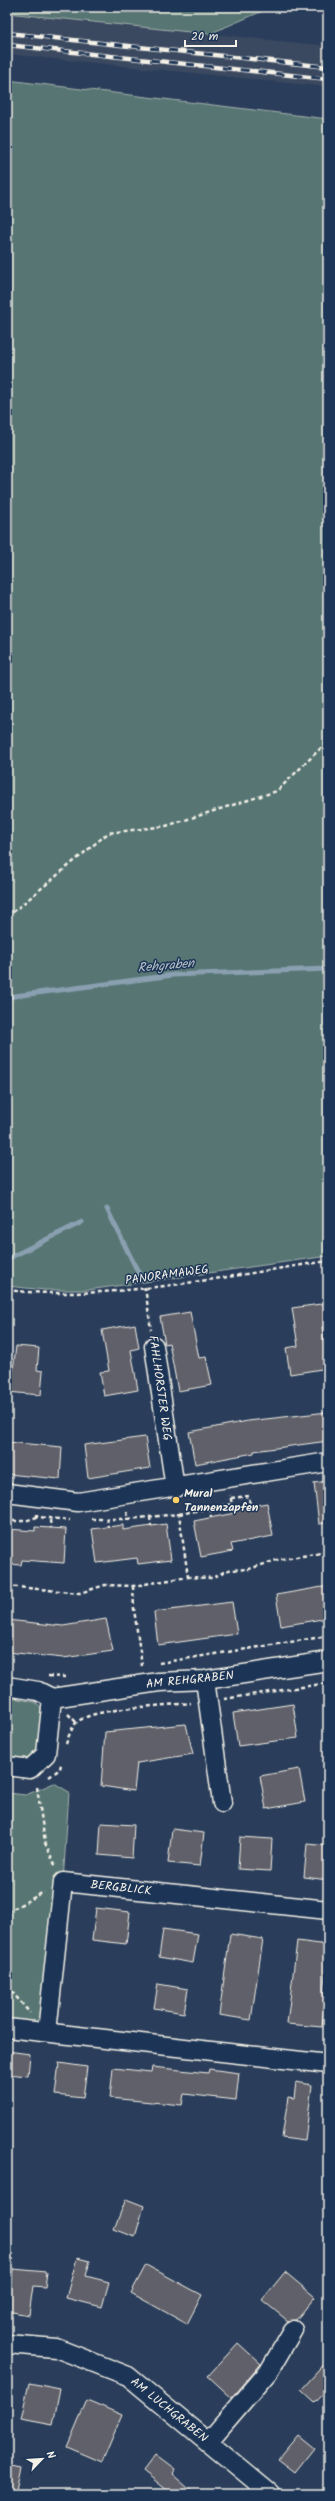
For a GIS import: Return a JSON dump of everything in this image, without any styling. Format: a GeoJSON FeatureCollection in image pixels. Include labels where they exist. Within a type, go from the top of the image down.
{"type":"FeatureCollection","features":[{"type":"Feature","properties":{"kind":"street","name":"FAHLHORSTER WEG"},"geometry":{"type":"LineString","coordinates":[[154,1346],[175,1488]]}},
{"type":"Feature","properties":{"kind":"street"},"geometry":{"type":"LineString","coordinates":[[7,1493],[78,1502],[175,1488],[328,1462]]}},
{"type":"Feature","properties":{"kind":"street","name":"AM REHGRABEN"},"geometry":{"type":"LineString","coordinates":[[52,1698],[159,1682],[205,1680],[328,1661]]}},
{"type":"Feature","properties":{"kind":"street"},"geometry":{"type":"LineString","coordinates":[[205,1680],[222,1803]]}},
{"type":"Feature","properties":{"kind":"street"},"geometry":{"type":"LineString","coordinates":[[7,1686],[38,1691],[52,1698],[46,1754],[30,1769],[7,1766]]}},
{"type":"Feature","properties":{"kind":"street"},"geometry":{"type":"LineString","coordinates":[[47,2032],[63,1882]]}},
{"type":"Feature","properties":{"kind":"street","name":"BERGBLICK"},"geometry":{"type":"LineString","coordinates":[[63,1882],[328,1910]]}},
{"type":"Feature","properties":{"kind":"street"},"geometry":{"type":"LineString","coordinates":[[7,2028],[328,2064]]}},
{"type":"Feature","properties":{"kind":"street"},"geometry":{"type":"LineString","coordinates":[[208,2442],[269,2371],[293,2330]]}},
{"type":"Feature","properties":{"kind":"street","name":"AM LUCHGRABEN"},"geometry":{"type":"LineString","coordinates":[[7,2344],[56,2348],[128,2376],[271,2494]]}},
{"type":"Feature","properties":{"kind":"path"},"geometry":{"type":"LineString","coordinates":[[7,917],[108,833],[166,826],[277,790],[328,741]]}},
{"type":"Feature","properties":{"kind":"path","name":"PANORAMAWEG"},"geometry":{"type":"LineString","coordinates":[[7,1290],[44,1294],[87,1294],[328,1262]]}},
{"type":"Feature","properties":{"kind":"path","name":"FAHLHORSTER WEG"},"geometry":{"type":"LineString","coordinates":[[145,1287],[154,1346]]}},
{"type":"Feature","properties":{"kind":"path"},"geometry":{"type":"LineString","coordinates":[[124,1495],[128,1519],[178,1514],[232,1504],[227,1479]]}},
{"type":"Feature","properties":{"kind":"path"},"geometry":{"type":"LineString","coordinates":[[231,1498],[249,1496],[250,1506]]}},
{"type":"Feature","properties":{"kind":"path"},"geometry":{"type":"LineString","coordinates":[[210,1508],[211,1517]]}},
{"type":"Feature","properties":{"kind":"path"},"geometry":{"type":"LineString","coordinates":[[178,1514],[188,1578]]}},
{"type":"Feature","properties":{"kind":"path"},"geometry":{"type":"LineString","coordinates":[[8,1530],[8,1521],[25,1521],[37,1517]]}},
{"type":"Feature","properties":{"kind":"path"},"geometry":{"type":"LineString","coordinates":[[150,1517],[151,1526]]}},
{"type":"Feature","properties":{"kind":"path"},"geometry":{"type":"LineString","coordinates":[[107,1518],[108,1527]]}},
{"type":"Feature","properties":{"kind":"path"},"geometry":{"type":"LineString","coordinates":[[50,1520],[51,1528]]}},
{"type":"Feature","properties":{"kind":"path"},"geometry":{"type":"LineString","coordinates":[[7,1586],[80,1593],[105,1585],[133,1586],[188,1578],[212,1578],[228,1570],[249,1569],[277,1560],[328,1552]]}},
{"type":"Feature","properties":{"kind":"path"},"geometry":{"type":"LineString","coordinates":[[133,1586],[134,1609],[142,1666]]}},
{"type":"Feature","properties":{"kind":"path"},"geometry":{"type":"LineString","coordinates":[[157,1663],[328,1636]]}},
{"type":"Feature","properties":{"kind":"path"},"geometry":{"type":"LineString","coordinates":[[135,1667],[150,1664]]}},
{"type":"Feature","properties":{"kind":"path"},"geometry":{"type":"LineString","coordinates":[[59,1677],[70,1677]]}},
{"type":"Feature","properties":{"kind":"path"},"geometry":{"type":"LineString","coordinates":[[7,1912],[63,1882],[45,1843],[37,1786]]}},
{"type":"Feature","properties":{"kind":"path"},"geometry":{"type":"LineString","coordinates":[[7,1986],[47,2032]]}},
{"type":"Feature","properties":{"kind":"shaded area"},"geometry":{"type":"Polygon","coordinates":[[[7,13],[328,46],[328,87],[7,54],[7,13]]]}},
{"type":"Feature","properties":{"kind":"green space"},"geometry":{"type":"Polygon","coordinates":[[[7,7],[272,7],[209,34],[7,13],[7,7]]]}},
{"type":"Feature","properties":{"kind":"green space"},"geometry":{"type":"Polygon","coordinates":[[[7,80],[328,119],[328,1256],[88,1290],[45,1290],[7,1286],[7,80]]]}},
{"type":"Feature","properties":{"kind":"green space"},"geometry":{"type":"Polygon","coordinates":[[[7,1697],[35,1702],[43,1711],[39,1749],[31,1758],[7,1758],[7,1697]]]}},
{"type":"Feature","properties":{"kind":"green space"},"geometry":{"type":"Polygon","coordinates":[[[54,1783],[69,1792],[63,1882],[47,2032],[7,2028],[7,1793],[26,1795],[54,1783]]]}},
{"type":"Feature","properties":{"kind":"building"},"geometry":{"type":"Polygon","coordinates":[[[328,1303],[328,1326],[322,1327],[328,1368],[290,1374],[286,1348],[298,1346],[292,1308],[328,1303]]]}},
{"type":"Feature","properties":{"kind":"building"},"geometry":{"type":"Polygon","coordinates":[[[190,1312],[199,1358],[206,1357],[212,1385],[178,1391],[169,1343],[165,1344],[160,1317],[190,1312]]]}},
{"type":"Feature","properties":{"kind":"building"},"geometry":{"type":"Polygon","coordinates":[[[135,1324],[139,1348],[131,1350],[138,1390],[104,1396],[100,1372],[109,1371],[102,1330],[135,1324]]]}},
{"type":"Feature","properties":{"kind":"building"},"geometry":{"type":"Polygon","coordinates":[[[16,1346],[39,1348],[37,1370],[43,1371],[41,1395],[7,1392],[7,1370],[13,1371],[16,1346]]]}},
{"type":"Feature","properties":{"kind":"building"},"geometry":{"type":"Polygon","coordinates":[[[328,1412],[328,1441],[254,1451],[254,1453],[195,1464],[189,1432],[248,1421],[328,1412]]]}},
{"type":"Feature","properties":{"kind":"building"},"geometry":{"type":"Polygon","coordinates":[[[145,1437],[150,1468],[88,1478],[84,1445],[145,1437]]]}},
{"type":"Feature","properties":{"kind":"building"},"geometry":{"type":"Polygon","coordinates":[[[7,1442],[62,1447],[60,1479],[7,1474],[7,1442]]]}},
{"type":"Feature","properties":{"kind":"building"},"geometry":{"type":"Polygon","coordinates":[[[328,1481],[328,1523],[319,1524],[314,1483],[328,1481]]]}},
{"type":"Feature","properties":{"kind":"building"},"geometry":{"type":"Polygon","coordinates":[[[267,1503],[273,1536],[231,1544],[233,1551],[201,1557],[194,1521],[235,1513],[235,1509],[267,1503]]]}},
{"type":"Feature","properties":{"kind":"building"},"geometry":{"type":"Polygon","coordinates":[[[166,1524],[171,1560],[138,1564],[137,1558],[97,1563],[92,1529],[123,1525],[123,1530],[166,1524]]]}},
{"type":"Feature","properties":{"kind":"building"},"geometry":{"type":"Polygon","coordinates":[[[35,1527],[66,1529],[64,1563],[22,1560],[21,1565],[7,1564],[7,1529],[35,1531],[35,1527]]]}},
{"type":"Feature","properties":{"kind":"building"},"geometry":{"type":"Polygon","coordinates":[[[328,1586],[328,1618],[281,1626],[276,1595],[328,1586]]]}},
{"type":"Feature","properties":{"kind":"building"},"geometry":{"type":"Polygon","coordinates":[[[232,1602],[237,1634],[158,1645],[154,1612],[232,1602]]]}},
{"type":"Feature","properties":{"kind":"building"},"geometry":{"type":"Polygon","coordinates":[[[106,1619],[113,1651],[63,1658],[7,1652],[7,1620],[63,1626],[106,1619]]]}},
{"type":"Feature","properties":{"kind":"building"},"geometry":{"type":"Polygon","coordinates":[[[293,1704],[298,1738],[238,1746],[233,1713],[293,1704]]]}},
{"type":"Feature","properties":{"kind":"building"},"geometry":{"type":"Polygon","coordinates":[[[186,1724],[193,1754],[137,1763],[134,1791],[101,1786],[105,1732],[186,1724]]]}},
{"type":"Feature","properties":{"kind":"building"},"geometry":{"type":"Polygon","coordinates":[[[299,1769],[305,1802],[266,1809],[260,1776],[299,1769]]]}},
{"type":"Feature","properties":{"kind":"building"},"geometry":{"type":"Polygon","coordinates":[[[101,1823],[134,1825],[132,1858],[99,1855],[101,1823]]]}},
{"type":"Feature","properties":{"kind":"building"},"geometry":{"type":"Polygon","coordinates":[[[172,1829],[204,1833],[200,1866],[168,1863],[172,1829]]]}},
{"type":"Feature","properties":{"kind":"building"},"geometry":{"type":"Polygon","coordinates":[[[240,1837],[272,1839],[270,1871],[238,1869],[240,1837]]]}},
{"type":"Feature","properties":{"kind":"building"},"geometry":{"type":"Polygon","coordinates":[[[307,1844],[328,1846],[328,1880],[304,1877],[307,1844]]]}},
{"type":"Feature","properties":{"kind":"building"},"geometry":{"type":"Polygon","coordinates":[[[96,1908],[130,1912],[126,1944],[92,1940],[96,1908]]]}},
{"type":"Feature","properties":{"kind":"building"},"geometry":{"type":"Polygon","coordinates":[[[163,1929],[198,1934],[193,1963],[159,1957],[163,1929]]]}},
{"type":"Feature","properties":{"kind":"building"},"geometry":{"type":"Polygon","coordinates":[[[230,1934],[263,1939],[251,2020],[219,2015],[230,1934]]]}},
{"type":"Feature","properties":{"kind":"building"},"geometry":{"type":"Polygon","coordinates":[[[297,1941],[328,1945],[323,1994],[325,1995],[322,2027],[287,2024],[297,1941]]]}},
{"type":"Feature","properties":{"kind":"building"},"geometry":{"type":"Polygon","coordinates":[[[158,1984],[188,1989],[184,2013],[154,2008],[158,1984]]]}},
{"type":"Feature","properties":{"kind":"building"},"geometry":{"type":"Polygon","coordinates":[[[7,2051],[30,2054],[28,2076],[7,2074],[7,2051]]]}},
{"type":"Feature","properties":{"kind":"building"},"geometry":{"type":"Polygon","coordinates":[[[59,2063],[87,2067],[83,2098],[55,2095],[59,2063]]]}},
{"type":"Feature","properties":{"kind":"building"},"geometry":{"type":"Polygon","coordinates":[[[152,2067],[208,2073],[209,2069],[239,2073],[236,2100],[184,2094],[182,2105],[110,2098],[113,2068],[151,2072],[152,2067]]]}},
{"type":"Feature","properties":{"kind":"building"},"geometry":{"type":"Polygon","coordinates":[[[296,2082],[312,2085],[305,2141],[282,2138],[288,2097],[294,2098],[296,2082]]]}},
{"type":"Feature","properties":{"kind":"building"},"geometry":{"type":"Polygon","coordinates":[[[126,2199],[144,2206],[135,2237],[114,2229],[126,2199]]]}},
{"type":"Feature","properties":{"kind":"building"},"geometry":{"type":"Polygon","coordinates":[[[77,2258],[90,2261],[86,2276],[109,2282],[102,2307],[66,2298],[77,2258]]]}},
{"type":"Feature","properties":{"kind":"building"},"geometry":{"type":"Polygon","coordinates":[[[146,2265],[202,2295],[187,2324],[131,2293],[146,2265]]]}},
{"type":"Feature","properties":{"kind":"building"},"geometry":{"type":"Polygon","coordinates":[[[13,2269],[47,2272],[45,2287],[33,2286],[29,2315],[7,2311],[13,2269]]]}},
{"type":"Feature","properties":{"kind":"building"},"geometry":{"type":"Polygon","coordinates":[[[285,2272],[315,2297],[296,2320],[288,2321],[262,2300],[285,2272]]]}},
{"type":"Feature","properties":{"kind":"building"},"geometry":{"type":"Polygon","coordinates":[[[238,2343],[261,2364],[232,2398],[208,2376],[238,2343]]]}},
{"type":"Feature","properties":{"kind":"building"},"geometry":{"type":"Polygon","coordinates":[[[328,2360],[328,2389],[315,2403],[301,2390],[328,2360]]]}},
{"type":"Feature","properties":{"kind":"building"},"geometry":{"type":"Polygon","coordinates":[[[29,2383],[60,2389],[53,2425],[21,2419],[29,2383]]]}},
{"type":"Feature","properties":{"kind":"building"},"geometry":{"type":"Polygon","coordinates":[[[87,2400],[122,2415],[102,2462],[67,2447],[87,2400]]]}},
{"type":"Feature","properties":{"kind":"building"},"geometry":{"type":"Polygon","coordinates":[[[298,2435],[314,2448],[295,2472],[278,2459],[298,2435]]]}},
{"type":"Feature","properties":{"kind":"building"},"geometry":{"type":"Polygon","coordinates":[[[155,2455],[175,2470],[172,2474],[195,2494],[172,2494],[143,2471],[155,2455]]]}},
{"type":"Feature","properties":{"kind":"building"},"geometry":{"type":"Polygon","coordinates":[[[7,2464],[22,2467],[16,2494],[7,2494],[7,2464]]]}},
{"type":"Feature","properties":{"kind":"waterway","name":"Rehgraben"},"geometry":{"type":"LineString","coordinates":[[7,997],[173,975],[328,969]]}},
{"type":"Feature","properties":{"kind":"waterway"},"geometry":{"type":"LineString","coordinates":[[107,1209],[140,1276]]}},
{"type":"Feature","properties":{"kind":"waterway"},"geometry":{"type":"LineString","coordinates":[[7,1259],[82,1222]]}},
{"type":"Feature","properties":{"kind":"railway"},"geometry":{"type":"LineString","coordinates":[[7,33],[328,67]]}},
{"type":"Feature","properties":{"kind":"railway"},"geometry":{"type":"LineString","coordinates":[[7,45],[328,79]]}},
{"type":"Feature","properties":{"kind":"place","name":"Mural Tannenzapfen"},"geometry":{"type":"Point","coordinates":[176,1500]}}]}
